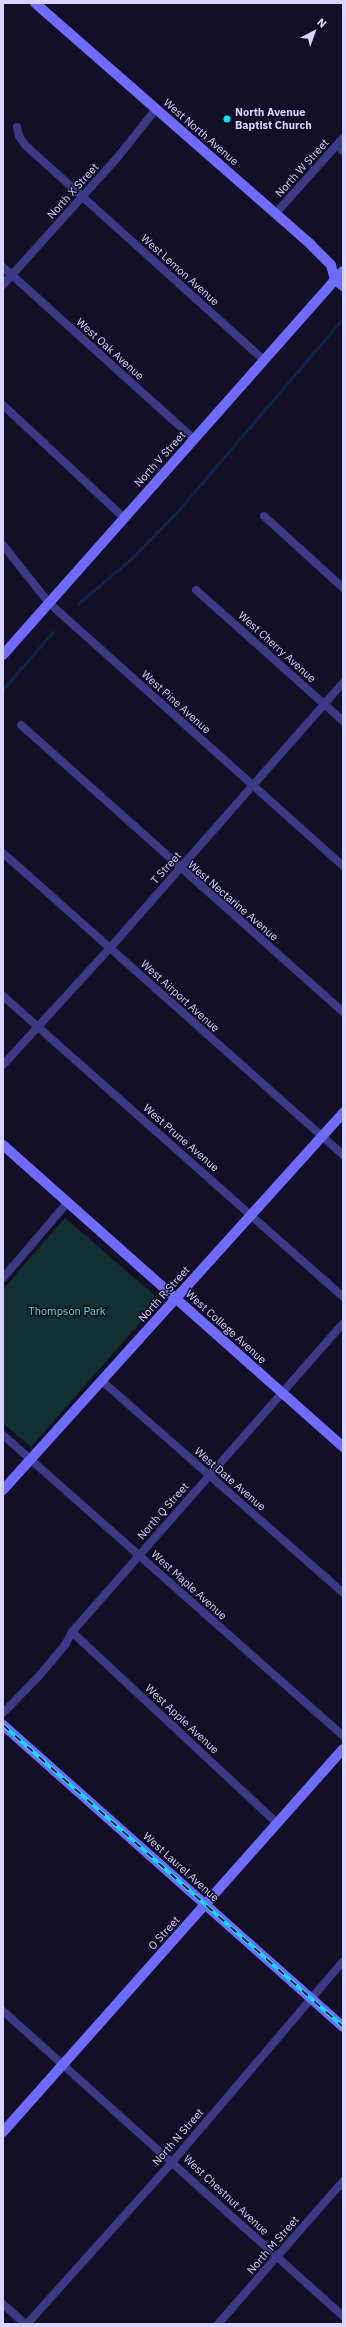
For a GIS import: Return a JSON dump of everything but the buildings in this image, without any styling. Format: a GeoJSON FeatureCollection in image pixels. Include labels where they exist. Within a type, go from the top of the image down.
{"type":"FeatureCollection","features":[{"type":"Feature","properties":{"kind":"street","name":"West North Avenue"},"geometry":{"type":"LineString","coordinates":[[35,3],[276,213],[331,265],[339,283]]}},
{"type":"Feature","properties":{"kind":"street","name":"North X Street"},"geometry":{"type":"LineString","coordinates":[[3,285],[82,197],[156,109]]}},
{"type":"Feature","properties":{"kind":"street","name":"West Lemon Avenue"},"geometry":{"type":"LineString","coordinates":[[17,127],[19,136],[25,145],[264,360]]}},
{"type":"Feature","properties":{"kind":"street","name":"North W Street"},"geometry":{"type":"LineString","coordinates":[[276,213],[340,148],[343,138]]}},
{"type":"Feature","properties":{"kind":"street","name":"West Oak Avenue"},"geometry":{"type":"LineString","coordinates":[[3,267],[194,439]]}},
{"type":"Feature","properties":{"kind":"street","name":"North V Street"},"geometry":{"type":"LineString","coordinates":[[3,655],[264,360],[339,283],[343,271]]}},
{"type":"Feature","properties":{"kind":"street"},"geometry":{"type":"LineString","coordinates":[[3,405],[124,518]]}},
{"type":"Feature","properties":{"kind":"street"},"geometry":{"type":"LineString","coordinates":[[264,516],[343,588]]}},
{"type":"Feature","properties":{"kind":"street","name":"West Pine Avenue"},"geometry":{"type":"LineString","coordinates":[[3,545],[49,603],[343,866]]}},
{"type":"Feature","properties":{"kind":"street","name":"West Cherry Avenue"},"geometry":{"type":"LineString","coordinates":[[196,590],[343,721]]}},
{"type":"Feature","properties":{"kind":"street","name":"T Street"},"geometry":{"type":"LineString","coordinates":[[3,1065],[110,948],[343,683]]}},
{"type":"Feature","properties":{"kind":"street","name":"West Nectarine Avenue"},"geometry":{"type":"LineString","coordinates":[[21,725],[180,869],[343,1012]]}},
{"type":"Feature","properties":{"kind":"street","name":"West Airport Avenue"},"geometry":{"type":"LineString","coordinates":[[3,853],[343,1155]]}},
{"type":"Feature","properties":{"kind":"street","name":"West Prune Avenue"},"geometry":{"type":"LineString","coordinates":[[3,996],[343,1297]]}},
{"type":"Feature","properties":{"kind":"street","name":"North R Street"},"geometry":{"type":"LineString","coordinates":[[3,1490],[175,1298],[253,1216],[343,1113]]}},
{"type":"Feature","properties":{"kind":"street","name":"West College Avenue"},"geometry":{"type":"LineString","coordinates":[[3,1145],[343,1447]]}},
{"type":"Feature","properties":{"kind":"street"},"geometry":{"type":"LineString","coordinates":[[3,1278],[68,1202]]}},
{"type":"Feature","properties":{"kind":"street","name":"North Q Street"},"geometry":{"type":"LineString","coordinates":[[3,1713],[65,1645],[72,1632],[343,1324]]}},
{"type":"Feature","properties":{"kind":"street","name":"West Date Avenue"},"geometry":{"type":"LineString","coordinates":[[102,1381],[343,1593]]}},
{"type":"Feature","properties":{"kind":"street","name":"West Maple Avenue"},"geometry":{"type":"LineString","coordinates":[[3,1435],[343,1736]]}},
{"type":"Feature","properties":{"kind":"street","name":"West Apple Avenue"},"geometry":{"type":"LineString","coordinates":[[72,1632],[276,1822]]}},
{"type":"Feature","properties":{"kind":"street","name":"West Laurel Avenue"},"geometry":{"type":"LineString","coordinates":[[3,1725],[343,2027]]}},
{"type":"Feature","properties":{"kind":"street","name":"O Street"},"geometry":{"type":"LineString","coordinates":[[3,2132],[206,1904],[276,1822],[343,1749]]}},
{"type":"Feature","properties":{"kind":"street","name":"North N Street"},"geometry":{"type":"LineString","coordinates":[[26,2324],[173,2161],[343,1961]]}},
{"type":"Feature","properties":{"kind":"street","name":"West Chestnut Avenue"},"geometry":{"type":"LineString","coordinates":[[3,2011],[173,2161],[343,2316]]}},
{"type":"Feature","properties":{"kind":"street","name":"North M Street"},"geometry":{"type":"LineString","coordinates":[[218,2324],[278,2258],[343,2181]]}},
{"type":"Feature","properties":{"kind":"street"},"geometry":{"type":"LineString","coordinates":[[3,2304],[26,2324]]}},
{"type":"Feature","properties":{"kind":"green space","name":"Thompson Park"},"geometry":{"type":"Polygon","coordinates":[[[65,1218],[160,1300],[31,1447],[3,1423],[3,1289],[65,1218]]]}},
{"type":"Feature","properties":{"kind":"waterway"},"geometry":{"type":"LineString","coordinates":[[79,603],[132,558],[177,512],[343,318]]}},
{"type":"Feature","properties":{"kind":"waterway"},"geometry":{"type":"LineString","coordinates":[[3,689],[53,632]]}},
{"type":"Feature","properties":{"kind":"railway"},"geometry":{"type":"LineString","coordinates":[[3,1725],[343,2027]]}},
{"type":"Feature","properties":{"kind":"place","name":"North Avenue Baptist Church"},"geometry":{"type":"Point","coordinates":[227,119]}}]}
